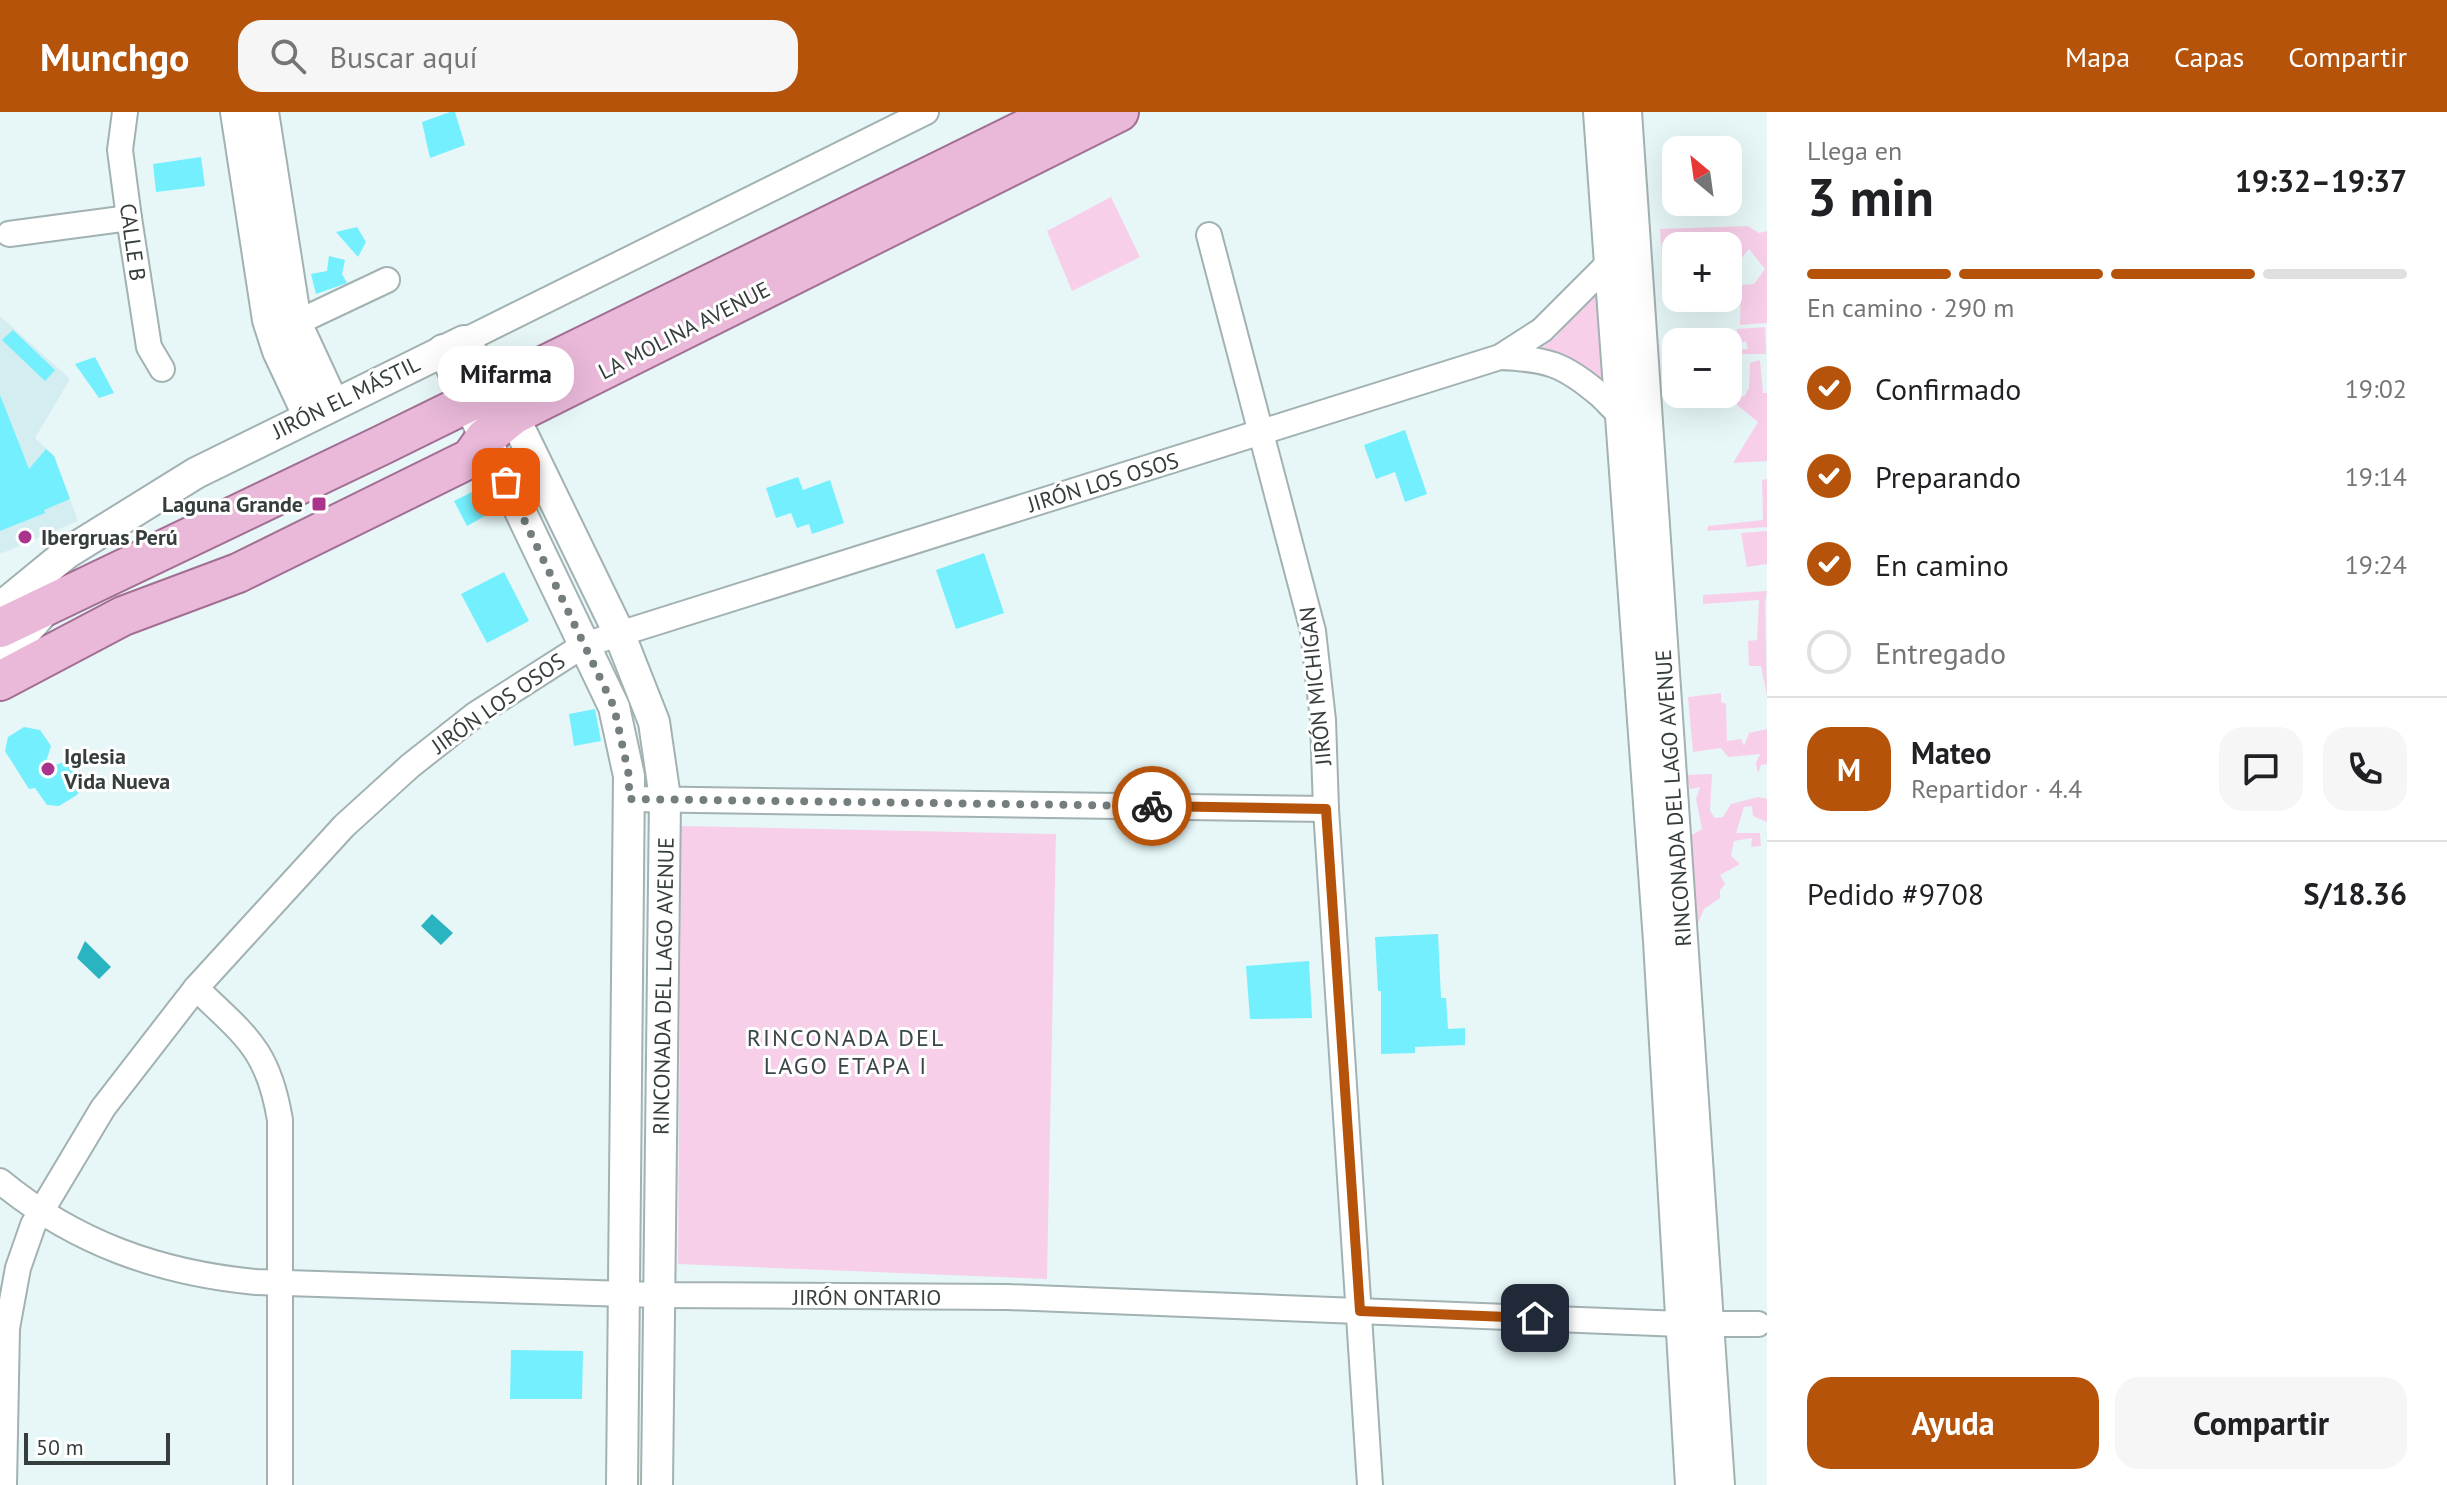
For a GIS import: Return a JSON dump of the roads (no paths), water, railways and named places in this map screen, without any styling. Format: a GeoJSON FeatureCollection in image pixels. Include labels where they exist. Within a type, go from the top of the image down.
{"type":"FeatureCollection","features":[{"type":"Feature","properties":{"kind":"main road","name":"LA MOLINA AVENUE"},"geometry":{"type":"LineString","coordinates":[[0,681],[123,616],[238,573],[328,532],[471,458],[491,411],[1044,120],[1082,112]]}},
{"type":"Feature","properties":{"kind":"main road","name":"LA MOLINA AVENUE"},"geometry":{"type":"LineString","coordinates":[[0,628],[50,603],[491,411],[1119,112]]}},
{"type":"Feature","properties":{"kind":"street","name":"CALLE B"},"geometry":{"type":"LineString","coordinates":[[125,112],[120,150],[129,218],[149,347],[162,369]]}},
{"type":"Feature","properties":{"kind":"street"},"geometry":{"type":"LineString","coordinates":[[236,112],[286,318]]}},
{"type":"Feature","properties":{"kind":"street"},"geometry":{"type":"LineString","coordinates":[[263,112],[286,318],[278,351],[320,409]]}},
{"type":"Feature","properties":{"kind":"street","name":"JIRÓN EL MÁSTIL"},"geometry":{"type":"LineString","coordinates":[[0,608],[67,553],[196,473],[320,409],[926,112]]}},
{"type":"Feature","properties":{"kind":"street","name":"RINCONADA DEL LAGO AVENUE"},"geometry":{"type":"LineString","coordinates":[[1599,112],[1623,262],[1634,420],[1659,941],[1696,1324],[1719,1485]]}},
{"type":"Feature","properties":{"kind":"street","name":"RINCONADA DEL LAGO AVENUE"},"geometry":{"type":"LineString","coordinates":[[1623,262],[1626,112]]}},
{"type":"Feature","properties":{"kind":"street"},"geometry":{"type":"LineString","coordinates":[[9,234],[129,218]]}},
{"type":"Feature","properties":{"kind":"street","name":"JIRÓN MICHIGAN"},"geometry":{"type":"LineString","coordinates":[[1209,235],[1313,631],[1323,720],[1326,809],[1370,1485]]}},
{"type":"Feature","properties":{"kind":"street","name":"JIRÓN LOS OSOS"},"geometry":{"type":"LineString","coordinates":[[4,1485],[7,1328],[18,1268],[40,1212],[103,1108],[196,988],[316,855],[377,795],[476,714],[584,645],[1500,357],[1542,330],[1623,262]]}},
{"type":"Feature","properties":{"kind":"street"},"geometry":{"type":"LineString","coordinates":[[286,318],[387,280]]}},
{"type":"Feature","properties":{"kind":"street","name":"RINCONADA DEL LAGO AVENUE"},"geometry":{"type":"LineString","coordinates":[[454,345],[619,633],[654,722],[665,798],[657,1485]]}},
{"type":"Feature","properties":{"kind":"street","name":"JIRÓN LOS OSOS"},"geometry":{"type":"LineString","coordinates":[[1500,357],[1543,359],[1584,382],[1634,420]]}},
{"type":"Feature","properties":{"kind":"street","name":"RINCONADA DEL LAGO AVENUE"},"geometry":{"type":"LineString","coordinates":[[491,411],[584,645],[614,707],[629,776],[622,1485]]}},
{"type":"Feature","properties":{"kind":"street"},"geometry":{"type":"LineString","coordinates":[[0,660],[50,603]]}},
{"type":"Feature","properties":{"kind":"street"},"geometry":{"type":"LineString","coordinates":[[629,799],[1326,809]]}},
{"type":"Feature","properties":{"kind":"street"},"geometry":{"type":"LineString","coordinates":[[196,988],[247,1036],[271,1077],[282,1140],[280,1485]]}},
{"type":"Feature","properties":{"kind":"street","name":"JIRÓN ONTARIO"},"geometry":{"type":"LineString","coordinates":[[0,1181],[40,1212],[100,1246],[151,1264],[231,1280],[658,1295],[1008,1297],[1758,1324]]}},
{"type":"Feature","properties":{"kind":"street","name":"RINCONADA DEL LAGO AVENUE"},"geometry":{"type":"LineString","coordinates":[[1691,1485],[1696,1324]]}},
{"type":"Feature","properties":{"kind":"water"},"geometry":{"type":"Polygon","coordinates":[[[432,914],[453,933],[441,945],[421,926],[432,914]]]}},
{"type":"Feature","properties":{"kind":"water"},"geometry":{"type":"Polygon","coordinates":[[[85,941],[111,967],[99,979],[77,958],[85,941]]]}},
{"type":"Feature","properties":{"kind":"place","name":"Mifarma"},"geometry":{"type":"Point","coordinates":[506,482]}},
{"type":"Feature","properties":{"kind":"place","name":"Laguna Grande"},"geometry":{"type":"Point","coordinates":[319,504]}},
{"type":"Feature","properties":{"kind":"place","name":"Ibergruas Perú"},"geometry":{"type":"Point","coordinates":[25,537]}},
{"type":"Feature","properties":{"kind":"place","name":"Iglesia Vida Nueva"},"geometry":{"type":"Point","coordinates":[48,769]}},
{"type":"Feature","properties":{"kind":"district","name":"RINCONADA DEL LAGO ETAPA I"},"geometry":{"type":"Point","coordinates":[846,1051]}}]}
